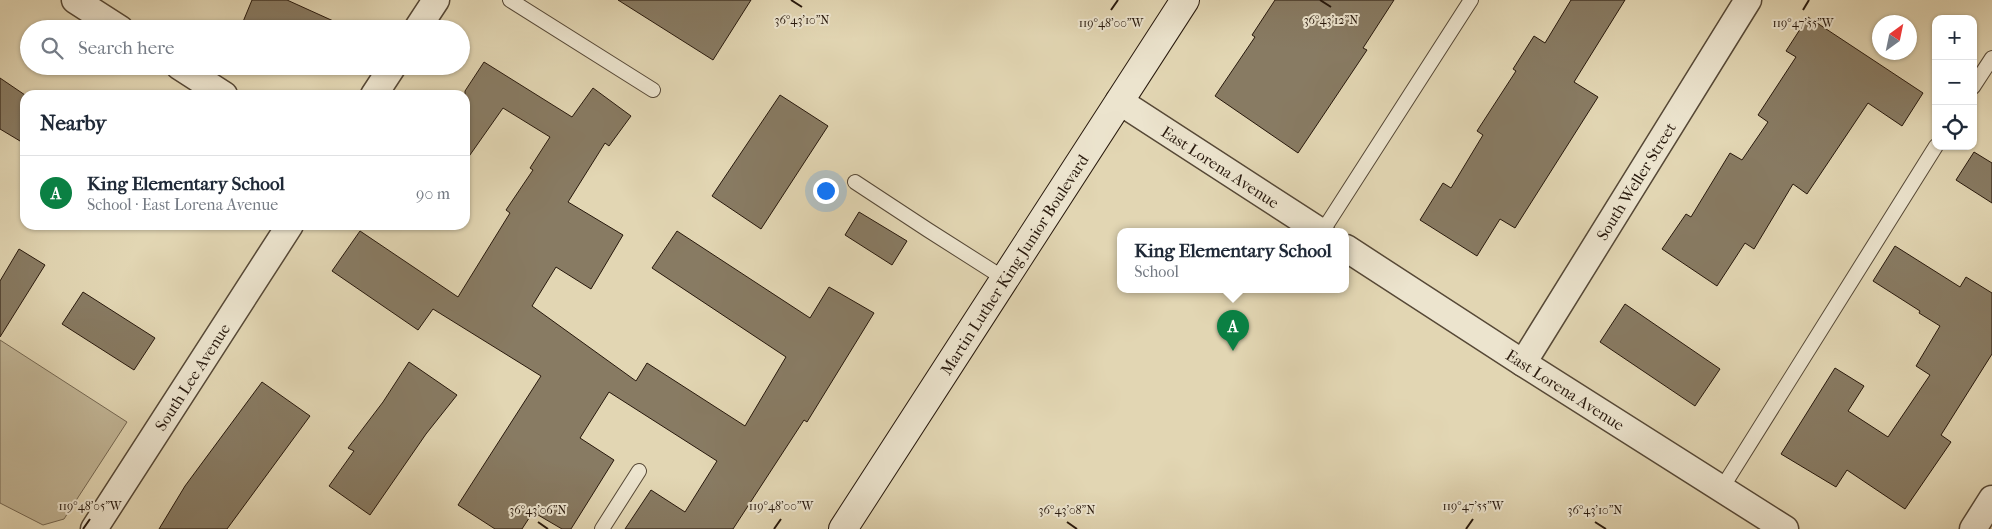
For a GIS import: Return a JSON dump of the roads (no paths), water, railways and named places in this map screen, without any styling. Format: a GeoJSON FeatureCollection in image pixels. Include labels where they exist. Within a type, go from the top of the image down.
{"type":"FeatureCollection","features":[{"type":"Feature","properties":{"kind":"street"},"geometry":{"type":"LineString","coordinates":[[75,0],[106,20]]}},
{"type":"Feature","properties":{"kind":"street"},"geometry":{"type":"LineString","coordinates":[[423,20],[436,0]]}},
{"type":"Feature","properties":{"kind":"street","name":"Martin Luther King Junior Boulevard"},"geometry":{"type":"LineString","coordinates":[[842,529],[1185,0]]}},
{"type":"Feature","properties":{"kind":"street","name":"South Weller Street"},"geometry":{"type":"LineString","coordinates":[[1523,363],[1748,0]]}},
{"type":"Feature","properties":{"kind":"street"},"geometry":{"type":"LineString","coordinates":[[193,75],[216,90]]}},
{"type":"Feature","properties":{"kind":"street"},"geometry":{"type":"LineString","coordinates":[[377,90],[387,75]]}},
{"type":"Feature","properties":{"kind":"street","name":"East Lorena Avenue"},"geometry":{"type":"LineString","coordinates":[[1119,101],[1316,228]]}},
{"type":"Feature","properties":{"kind":"street","name":"South Lee Avenue"},"geometry":{"type":"LineString","coordinates":[[94,529],[287,230]]}},
{"type":"Feature","properties":{"kind":"street","name":"East Lorena Avenue"},"geometry":{"type":"LineString","coordinates":[[1349,250],[1523,363],[1786,529]]}},
{"type":"Feature","properties":{"kind":"street"},"geometry":{"type":"LineString","coordinates":[[1973,529],[1992,499]]}},
{"type":"Feature","properties":{"kind":"lane"},"geometry":{"type":"LineString","coordinates":[[510,0],[653,90]]}},
{"type":"Feature","properties":{"kind":"lane"},"geometry":{"type":"LineString","coordinates":[[1325,228],[1471,0]]}},
{"type":"Feature","properties":{"kind":"lane"},"geometry":{"type":"LineString","coordinates":[[1977,81],[1992,58]]}},
{"type":"Feature","properties":{"kind":"lane"},"geometry":{"type":"LineString","coordinates":[[1722,488],[1933,150]]}},
{"type":"Feature","properties":{"kind":"lane"},"geometry":{"type":"LineString","coordinates":[[855,182],[1005,279]]}},
{"type":"Feature","properties":{"kind":"lane"},"geometry":{"type":"LineString","coordinates":[[602,529],[639,472]]}},
{"type":"Feature","properties":{"kind":"place","name":"King Elementary School"},"geometry":{"type":"Point","coordinates":[1233,351]}}]}
